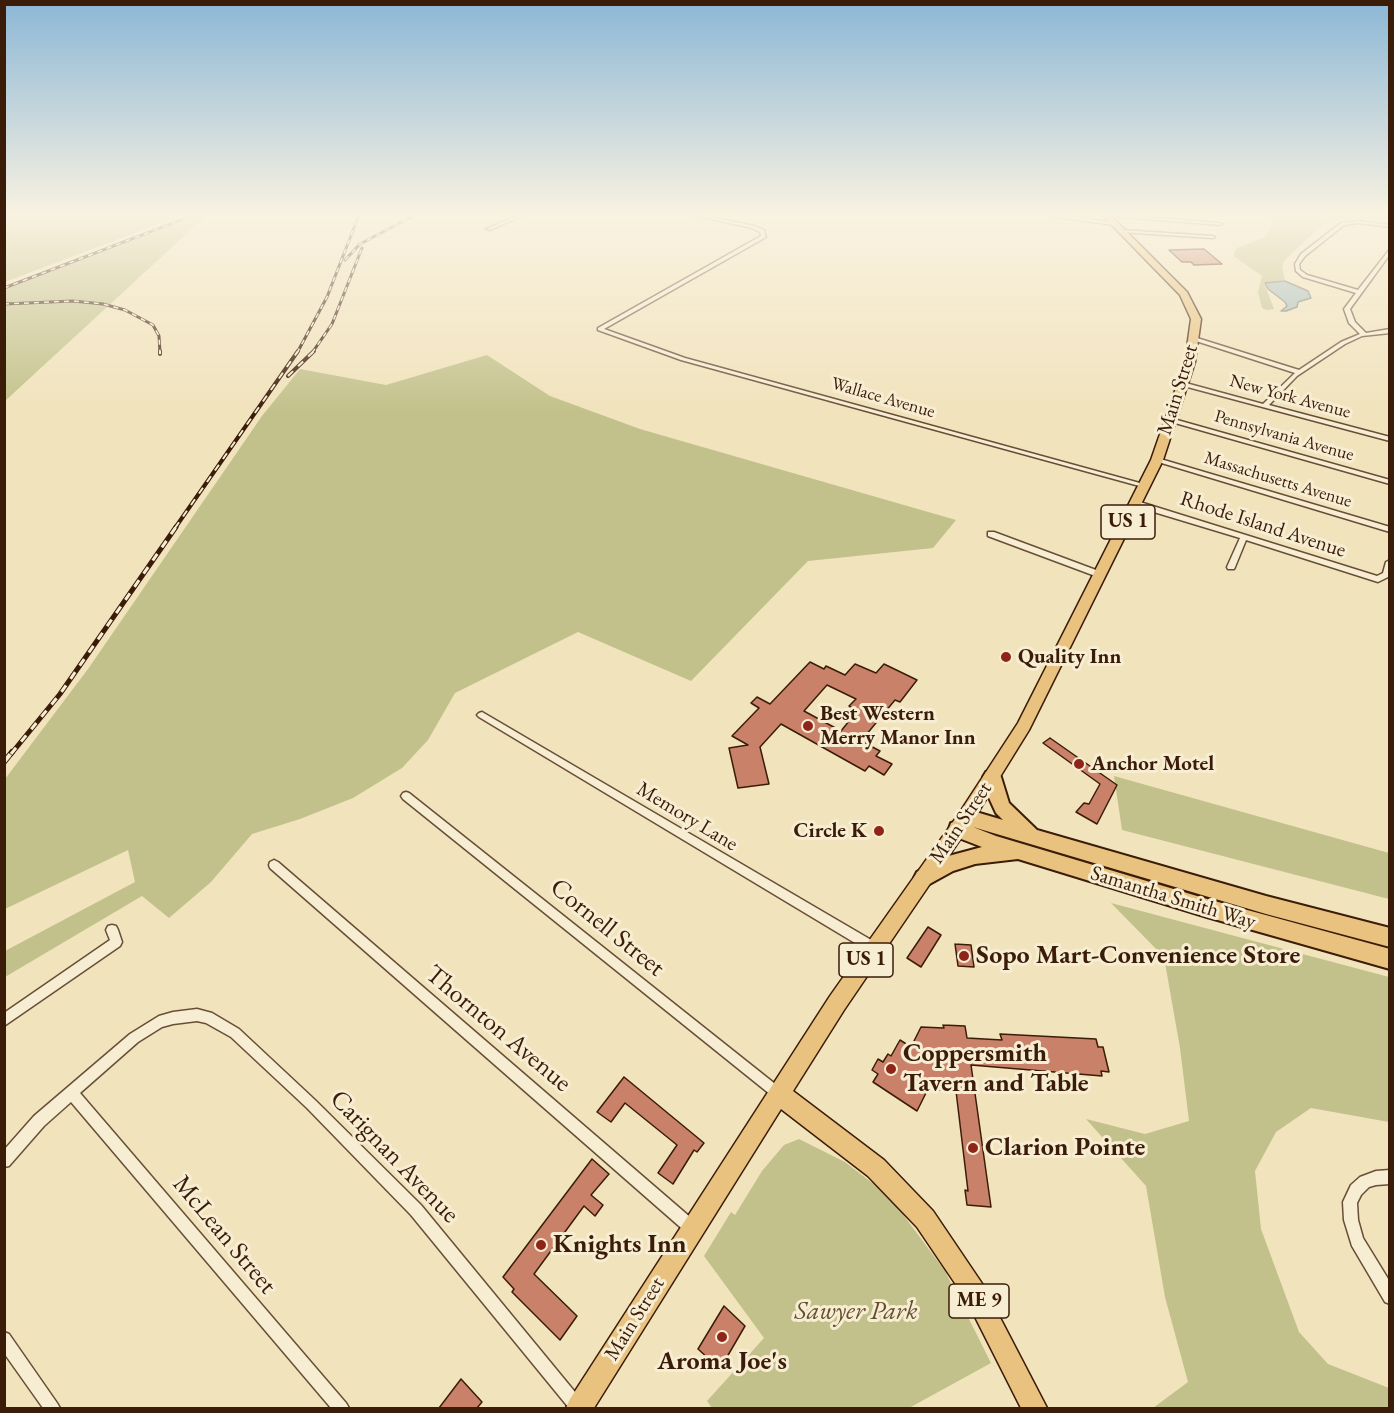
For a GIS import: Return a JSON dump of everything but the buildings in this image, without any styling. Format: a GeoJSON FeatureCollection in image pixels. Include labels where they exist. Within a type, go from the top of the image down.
{"type":"FeatureCollection","features":[{"type":"Feature","properties":{"kind":"highway"},"geometry":{"type":"LineString","coordinates":[[992,777],[997,799],[1010,816],[1030,833],[1047,840]]}},
{"type":"Feature","properties":{"kind":"highway","name":"Samantha Smith Way"},"geometry":{"type":"LineString","coordinates":[[962,823],[1047,840],[1266,905],[1389,938]]}},
{"type":"Feature","properties":{"kind":"highway","name":"Samantha Smith Way"},"geometry":{"type":"LineString","coordinates":[[962,823],[1032,855],[1259,924],[1389,959]]}},
{"type":"Feature","properties":{"kind":"highway"},"geometry":{"type":"LineString","coordinates":[[924,878],[948,864],[975,856],[1000,853],[1032,855]]}},
{"type":"Feature","properties":{"kind":"main road","name":"Main Street"},"geometry":{"type":"LineString","coordinates":[[579,1408],[837,1003],[962,823],[1024,726],[1137,504],[1157,459],[1182,384],[1195,339],[1196,319],[1188,299],[1170,281]]}},
{"type":"Feature","properties":{"kind":"main road","name":"ME 9"},"geometry":{"type":"LineString","coordinates":[[780,1095],[876,1168],[925,1220],[975,1293],[1034,1408]]}},
{"type":"Feature","properties":{"kind":"street","name":"Wallace Avenue"},"geometry":{"type":"LineString","coordinates":[[688,281],[600,329],[683,359],[1145,486]]}},
{"type":"Feature","properties":{"kind":"street"},"geometry":{"type":"LineString","coordinates":[[1322,281],[1360,292]]}},
{"type":"Feature","properties":{"kind":"street"},"geometry":{"type":"LineString","coordinates":[[1365,334],[1346,313],[1368,281]]}},
{"type":"Feature","properties":{"kind":"street"},"geometry":{"type":"LineString","coordinates":[[1264,405],[1299,372],[1343,342],[1365,334],[1389,331]]}},
{"type":"Feature","properties":{"kind":"street"},"geometry":{"type":"LineString","coordinates":[[1195,339],[1299,372]]}},
{"type":"Feature","properties":{"kind":"street","name":"New York Avenue"},"geometry":{"type":"LineString","coordinates":[[1182,384],[1389,439]]}},
{"type":"Feature","properties":{"kind":"street","name":"Pennsylvania Avenue"},"geometry":{"type":"LineString","coordinates":[[1170,420],[1389,482]]}},
{"type":"Feature","properties":{"kind":"street","name":"Massachusetts Avenue"},"geometry":{"type":"LineString","coordinates":[[1157,459],[1389,530]]}},
{"type":"Feature","properties":{"kind":"street","name":"Rhode Island Avenue"},"geometry":{"type":"LineString","coordinates":[[1137,504],[1378,579],[1387,574],[1389,562]]}},
{"type":"Feature","properties":{"kind":"street"},"geometry":{"type":"LineString","coordinates":[[991,534],[1101,575]]}},
{"type":"Feature","properties":{"kind":"street"},"geometry":{"type":"LineString","coordinates":[[1231,567],[1244,537]]}},
{"type":"Feature","properties":{"kind":"street","name":"Memory Lane"},"geometry":{"type":"LineString","coordinates":[[482,715],[874,948]]}},
{"type":"Feature","properties":{"kind":"street","name":"Cornell Street"},"geometry":{"type":"LineString","coordinates":[[406,796],[780,1095]]}},
{"type":"Feature","properties":{"kind":"street","name":"Thornton Avenue"},"geometry":{"type":"LineString","coordinates":[[274,865],[692,1228]]}},
{"type":"Feature","properties":{"kind":"street"},"geometry":{"type":"LineString","coordinates":[[4,1020],[116,942],[112,930]]}},
{"type":"Feature","properties":{"kind":"street","name":"Carignan Avenue"},"geometry":{"type":"LineString","coordinates":[[4,1161],[25,1134],[134,1038],[159,1022],[185,1015],[208,1017],[235,1033],[311,1104],[416,1210],[579,1408]]}},
{"type":"Feature","properties":{"kind":"street","name":"McLean Street"},"geometry":{"type":"LineString","coordinates":[[70,1092],[341,1408]]}},
{"type":"Feature","properties":{"kind":"street"},"geometry":{"type":"LineString","coordinates":[[1389,1178],[1376,1178],[1365,1182],[1356,1190],[1350,1202],[1357,1241],[1389,1297]]}},
{"type":"Feature","properties":{"kind":"street"},"geometry":{"type":"LineString","coordinates":[[4,1340],[52,1408]]}},
{"type":"Feature","properties":{"kind":"green space"},"geometry":{"type":"Polygon","coordinates":[[[26,281],[135,281],[5,401],[5,289],[26,281]]]}},
{"type":"Feature","properties":{"kind":"green space"},"geometry":{"type":"Polygon","coordinates":[[[1261,281],[1278,281],[1264,283],[1274,309],[1262,308],[1258,292],[1261,281]]]}},
{"type":"Feature","properties":{"kind":"green space"},"geometry":{"type":"Polygon","coordinates":[[[487,355],[550,396],[640,429],[956,520],[933,548],[808,561],[691,681],[578,632],[455,693],[428,740],[402,768],[353,798],[300,819],[252,834],[211,882],[169,918],[142,896],[5,977],[5,951],[135,882],[128,850],[5,909],[5,779],[88,669],[262,416],[300,369],[386,385],[487,355]]]}},
{"type":"Feature","properties":{"kind":"green space"},"geometry":{"type":"Polygon","coordinates":[[[1114,776],[1389,853],[1389,899],[1122,830],[1114,776]]]}},
{"type":"Feature","properties":{"kind":"green space"},"geometry":{"type":"Polygon","coordinates":[[[1111,903],[1389,977],[1389,1122],[1311,1108],[1276,1132],[1255,1171],[1261,1229],[1299,1332],[1328,1364],[1389,1388],[1389,1408],[1153,1408],[1188,1382],[1165,1297],[1146,1186],[1086,1119],[1145,1134],[1189,1121],[1180,1048],[1164,957],[1111,903]]]}},
{"type":"Feature","properties":{"kind":"green space","name":"Sawyer Park"},"geometry":{"type":"Polygon","coordinates":[[[799,1139],[845,1162],[884,1192],[899,1209],[945,1271],[991,1363],[909,1408],[712,1408],[707,1401],[764,1338],[704,1256],[731,1212],[735,1215],[762,1171],[784,1145],[799,1139]]]}},
{"type":"Feature","properties":{"kind":"water"},"geometry":{"type":"Polygon","coordinates":[[[1285,281],[1308,291],[1311,298],[1298,302],[1297,307],[1281,311],[1287,306],[1285,302],[1268,289],[1265,283],[1285,281]]]}},
{"type":"Feature","properties":{"kind":"railway"},"geometry":{"type":"LineString","coordinates":[[4,288],[22,281]]}},
{"type":"Feature","properties":{"kind":"railway"},"geometry":{"type":"LineString","coordinates":[[297,353],[333,281]]}},
{"type":"Feature","properties":{"kind":"railway"},"geometry":{"type":"LineString","coordinates":[[312,353],[332,324],[349,281]]}},
{"type":"Feature","properties":{"kind":"railway"},"geometry":{"type":"LineString","coordinates":[[4,304],[73,301],[103,304],[125,310],[153,325],[159,336],[160,353]]}},
{"type":"Feature","properties":{"kind":"railway"},"geometry":{"type":"LineString","coordinates":[[175,528],[298,351]]}},
{"type":"Feature","properties":{"kind":"railway"},"geometry":{"type":"LineString","coordinates":[[288,376],[312,353]]}},
{"type":"Feature","properties":{"kind":"railway"},"geometry":{"type":"LineString","coordinates":[[11,754],[60,694],[176,527]]}},
{"type":"Feature","properties":{"kind":"railway"},"geometry":{"type":"LineString","coordinates":[[4,762],[12,752]]}},
{"type":"Feature","properties":{"kind":"place","name":"Quality Inn"},"geometry":{"type":"Point","coordinates":[1006,657]}},
{"type":"Feature","properties":{"kind":"place","name":"Best Western Merry Manor Inn"},"geometry":{"type":"Point","coordinates":[808,726]}},
{"type":"Feature","properties":{"kind":"place","name":"Anchor Motel"},"geometry":{"type":"Point","coordinates":[1079,764]}},
{"type":"Feature","properties":{"kind":"place","name":"Circle K"},"geometry":{"type":"Point","coordinates":[879,831]}},
{"type":"Feature","properties":{"kind":"place","name":"Sopo Mart-Convenience Store"},"geometry":{"type":"Point","coordinates":[964,956]}},
{"type":"Feature","properties":{"kind":"place","name":"Coppersmith Tavern and Table"},"geometry":{"type":"Point","coordinates":[891,1069]}},
{"type":"Feature","properties":{"kind":"place","name":"Clarion Pointe"},"geometry":{"type":"Point","coordinates":[973,1148]}},
{"type":"Feature","properties":{"kind":"place","name":"Knights Inn"},"geometry":{"type":"Point","coordinates":[541,1245]}},
{"type":"Feature","properties":{"kind":"place","name":"Aroma Joe's"},"geometry":{"type":"Point","coordinates":[722,1337]}}]}
